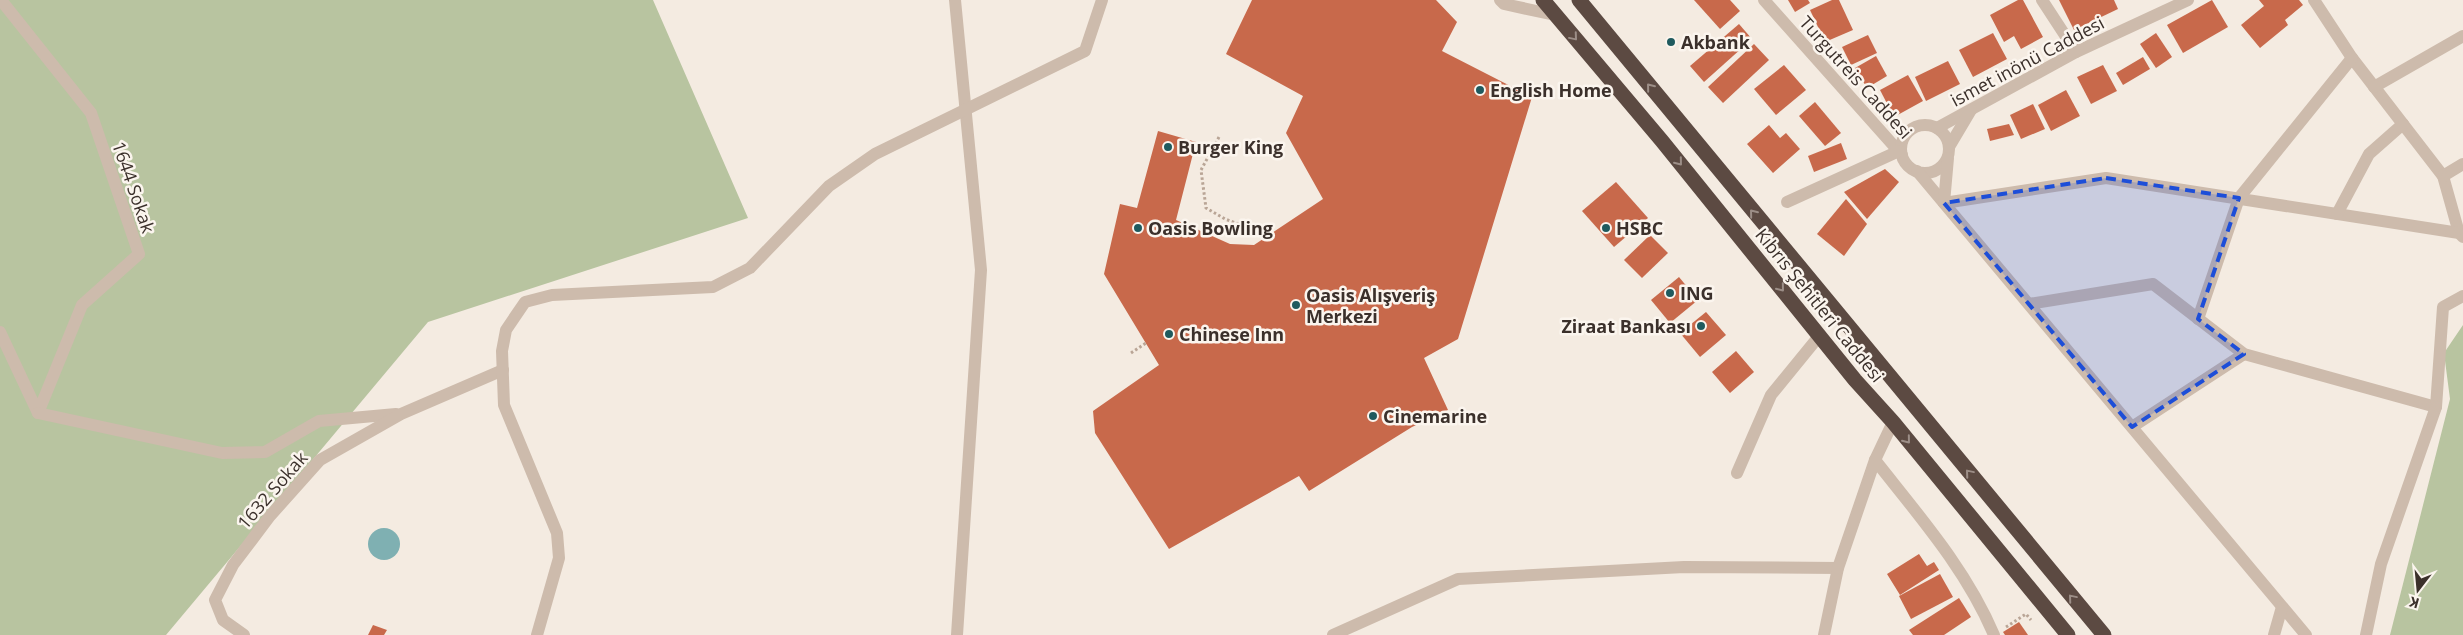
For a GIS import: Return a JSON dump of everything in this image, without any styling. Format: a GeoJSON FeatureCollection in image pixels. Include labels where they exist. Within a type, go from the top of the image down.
{"type":"FeatureCollection","features":[{"type":"Feature","properties":{"kind":"highway","name":"Kıbrıs Şehitleri Caddesi"},"geometry":{"type":"LineString","coordinates":[[1543,0],[1662,141],[2068,635]]}},
{"type":"Feature","properties":{"kind":"highway","name":"Kıbrıs Şehitleri Caddesi"},"geometry":{"type":"LineString","coordinates":[[1579,0],[1755,216],[2104,635]]}},
{"type":"Feature","properties":{"kind":"street","name":"1644 Sokak"},"geometry":{"type":"LineString","coordinates":[[1,0],[91,113],[139,254],[82,306],[38,413]]}},
{"type":"Feature","properties":{"kind":"street"},"geometry":{"type":"LineString","coordinates":[[954,0],[981,270],[957,635]]}},
{"type":"Feature","properties":{"kind":"street"},"geometry":{"type":"LineString","coordinates":[[537,635],[560,558],[556,533],[504,404],[502,351],[506,330],[525,302],[552,295],[713,288],[750,268],[830,186],[875,154],[1085,50],[1102,0]]}},
{"type":"Feature","properties":{"kind":"street"},"geometry":{"type":"LineString","coordinates":[[1500,0],[1504,4],[1555,15]]}},
{"type":"Feature","properties":{"kind":"street","name":"Turgutreis Caddesi"},"geometry":{"type":"LineString","coordinates":[[1764,0],[1900,152]]}},
{"type":"Feature","properties":{"kind":"street"},"geometry":{"type":"LineString","coordinates":[[2042,0],[2076,52]]}},
{"type":"Feature","properties":{"kind":"street","name":"ismet inönü Caddesi"},"geometry":{"type":"LineString","coordinates":[[1937,128],[2076,52],[2188,0]]}},
{"type":"Feature","properties":{"kind":"street"},"geometry":{"type":"LineString","coordinates":[[1944,203],[2106,178],[2461,235],[2443,176],[2352,58],[2314,0]]}},
{"type":"Feature","properties":{"kind":"street"},"geometry":{"type":"LineString","coordinates":[[2374,87],[2463,36]]}},
{"type":"Feature","properties":{"kind":"street"},"geometry":{"type":"LineString","coordinates":[[2198,319],[2239,198],[2352,58]]}},
{"type":"Feature","properties":{"kind":"street"},"geometry":{"type":"LineString","coordinates":[[1908,132],[1900,152],[1910,168],[1925,172],[1939,168],[1971,110]]}},
{"type":"Feature","properties":{"kind":"street"},"geometry":{"type":"LineString","coordinates":[[2337,214],[2369,154],[2403,124]]}},
{"type":"Feature","properties":{"kind":"street"},"geometry":{"type":"LineString","coordinates":[[1882,131],[1908,132],[1921,125],[1937,128],[1948,140],[1949,151],[1944,203]]}},
{"type":"Feature","properties":{"kind":"street"},"geometry":{"type":"LineString","coordinates":[[1787,202],[1900,152]]}},
{"type":"Feature","properties":{"kind":"street"},"geometry":{"type":"LineString","coordinates":[[2443,176],[2463,164]]}},
{"type":"Feature","properties":{"kind":"street"},"geometry":{"type":"LineString","coordinates":[[1917,171],[2306,635]]}},
{"type":"Feature","properties":{"kind":"street"},"geometry":{"type":"LineString","coordinates":[[2030,304],[2153,284],[2244,354],[2436,407]]}},
{"type":"Feature","properties":{"kind":"street"},"geometry":{"type":"LineString","coordinates":[[2366,635],[2381,564],[2436,407],[2443,307],[2463,296]]}},
{"type":"Feature","properties":{"kind":"street"},"geometry":{"type":"LineString","coordinates":[[1,333],[38,413],[222,453],[265,452],[319,420],[401,414]]}},
{"type":"Feature","properties":{"kind":"street"},"geometry":{"type":"LineString","coordinates":[[1737,473],[1771,395],[1820,335]]}},
{"type":"Feature","properties":{"kind":"street"},"geometry":{"type":"LineString","coordinates":[[2132,427],[2244,354]]}},
{"type":"Feature","properties":{"kind":"street","name":"1632 Sokak"},"geometry":{"type":"LineString","coordinates":[[244,635],[222,620],[215,600],[233,565],[270,516],[320,460],[401,414],[503,370]]}},
{"type":"Feature","properties":{"kind":"street"},"geometry":{"type":"LineString","coordinates":[[1824,635],[1838,568],[1875,460],[1893,422]]}},
{"type":"Feature","properties":{"kind":"street"},"geometry":{"type":"LineString","coordinates":[[1875,460],[1951,556],[1998,632]]}},
{"type":"Feature","properties":{"kind":"street"},"geometry":{"type":"LineString","coordinates":[[1333,635],[1458,579],[1684,567],[1838,568]]}},
{"type":"Feature","properties":{"kind":"street"},"geometry":{"type":"LineString","coordinates":[[2274,635],[2282,607]]}},
{"type":"Feature","properties":{"kind":"path"},"geometry":{"type":"LineString","coordinates":[[1220,137],[1201,170],[1206,208],[1225,219],[1258,231]]}},
{"type":"Feature","properties":{"kind":"path"},"geometry":{"type":"LineString","coordinates":[[1131,354],[1146,343]]}},
{"type":"Feature","properties":{"kind":"path"},"geometry":{"type":"LineString","coordinates":[[1998,632],[2026,614],[2032,621]]}},
{"type":"Feature","properties":{"kind":"highlighted area"},"geometry":{"type":"Polygon","coordinates":[[[2106,178],[2239,198],[2198,319],[2244,354],[2132,427],[1944,203],[2106,178]]]}},
{"type":"Feature","properties":{"kind":"green space"},"geometry":{"type":"Polygon","coordinates":[[[0,0],[653,0],[748,218],[428,322],[166,635],[0,635],[0,0]]]}},
{"type":"Feature","properties":{"kind":"green space"},"geometry":{"type":"Polygon","coordinates":[[[2463,325],[2463,635],[2390,635],[2450,399],[2444,353],[2463,325]]]}},
{"type":"Feature","properties":{"kind":"water"},"geometry":{"type":"Polygon","coordinates":[[[384,528],[390,529],[395,533],[399,538],[399,550],[395,555],[390,559],[384,560],[378,559],[373,555],[369,550],[368,544],[369,538],[373,533],[378,529],[384,528]]]}},
{"type":"Feature","properties":{"kind":"building","name":"Oasis Alışveriş Merkezi"},"geometry":{"type":"Polygon","coordinates":[[[1252,0],[1436,0],[1457,22],[1442,51],[1532,97],[1458,339],[1424,358],[1448,410],[1412,427],[1309,491],[1299,476],[1169,549],[1095,433],[1093,411],[1159,365],[1104,274],[1120,204],[1137,208],[1158,131],[1196,142],[1176,220],[1230,244],[1254,245],[1323,199],[1286,133],[1303,96],[1226,54],[1252,0]]]}},
{"type":"Feature","properties":{"kind":"building"},"geometry":{"type":"Polygon","coordinates":[[[1694,0],[1730,0],[1740,11],[1720,29],[1694,0]]]}},
{"type":"Feature","properties":{"kind":"building"},"geometry":{"type":"Polygon","coordinates":[[[1788,0],[1808,0],[1810,3],[1795,12],[1788,0]]]}},
{"type":"Feature","properties":{"kind":"building"},"geometry":{"type":"Polygon","coordinates":[[[1832,0],[1839,0],[1853,30],[1825,42],[1810,10],[1832,0]]]}},
{"type":"Feature","properties":{"kind":"building"},"geometry":{"type":"Polygon","coordinates":[[[2018,0],[2023,0],[2043,37],[2021,49],[2014,36],[2004,42],[1990,15],[2018,0]]]}},
{"type":"Feature","properties":{"kind":"building"},"geometry":{"type":"Polygon","coordinates":[[[2059,0],[2114,0],[2118,9],[2074,30],[2059,0]]]}},
{"type":"Feature","properties":{"kind":"building"},"geometry":{"type":"Polygon","coordinates":[[[2212,0],[2228,27],[2183,53],[2167,25],[2212,0]]]}},
{"type":"Feature","properties":{"kind":"building"},"geometry":{"type":"Polygon","coordinates":[[[2259,0],[2299,0],[2303,5],[2285,20],[2288,25],[2260,48],[2241,25],[2264,6],[2259,0]]]}},
{"type":"Feature","properties":{"kind":"building"},"geometry":{"type":"Polygon","coordinates":[[[1739,24],[1752,39],[1704,82],[1690,66],[1739,24]]]}},
{"type":"Feature","properties":{"kind":"building"},"geometry":{"type":"Polygon","coordinates":[[[1993,33],[2007,59],[1973,77],[1959,50],[1993,33]]]}},
{"type":"Feature","properties":{"kind":"building"},"geometry":{"type":"Polygon","coordinates":[[[2156,33],[2172,57],[2156,68],[2140,44],[2156,33]]]}},
{"type":"Feature","properties":{"kind":"building"},"geometry":{"type":"Polygon","coordinates":[[[1868,35],[1877,53],[1851,65],[1842,47],[1868,35]]]}},
{"type":"Feature","properties":{"kind":"building"},"geometry":{"type":"Polygon","coordinates":[[[1754,44],[1769,60],[1723,103],[1708,87],[1754,44]]]}},
{"type":"Feature","properties":{"kind":"building"},"geometry":{"type":"Polygon","coordinates":[[[1876,56],[1887,76],[1867,88],[1855,68],[1876,56]]]}},
{"type":"Feature","properties":{"kind":"building"},"geometry":{"type":"Polygon","coordinates":[[[2143,57],[2150,69],[2123,85],[2116,73],[2143,57]]]}},
{"type":"Feature","properties":{"kind":"building"},"geometry":{"type":"Polygon","coordinates":[[[1948,61],[1960,84],[1926,101],[1915,77],[1948,61]]]}},
{"type":"Feature","properties":{"kind":"building"},"geometry":{"type":"Polygon","coordinates":[[[1784,65],[1806,90],[1776,115],[1754,89],[1784,65]]]}},
{"type":"Feature","properties":{"kind":"building"},"geometry":{"type":"Polygon","coordinates":[[[2103,65],[2117,91],[2091,104],[2077,77],[2103,65]]]}},
{"type":"Feature","properties":{"kind":"building"},"geometry":{"type":"Polygon","coordinates":[[[1908,75],[1923,101],[1894,117],[1880,90],[1908,75]]]}},
{"type":"Feature","properties":{"kind":"building"},"geometry":{"type":"Polygon","coordinates":[[[2066,90],[2080,116],[2051,131],[2038,105],[2066,90]]]}},
{"type":"Feature","properties":{"kind":"building"},"geometry":{"type":"Polygon","coordinates":[[[1815,102],[1841,133],[1825,146],[1799,116],[1815,102]]]}},
{"type":"Feature","properties":{"kind":"building"},"geometry":{"type":"Polygon","coordinates":[[[2033,104],[2045,129],[2021,139],[2010,115],[2033,104]]]}},
{"type":"Feature","properties":{"kind":"building"},"geometry":{"type":"Polygon","coordinates":[[[2009,124],[2014,135],[1990,141],[1987,129],[2009,124]]]}},
{"type":"Feature","properties":{"kind":"building"},"geometry":{"type":"Polygon","coordinates":[[[1769,125],[1780,138],[1786,133],[1800,149],[1773,173],[1747,144],[1769,125]]]}},
{"type":"Feature","properties":{"kind":"building"},"geometry":{"type":"Polygon","coordinates":[[[1841,143],[1847,159],[1814,172],[1808,156],[1841,143]]]}},
{"type":"Feature","properties":{"kind":"building"},"geometry":{"type":"Polygon","coordinates":[[[1885,169],[1899,182],[1867,219],[1844,192],[1885,169]]]}},
{"type":"Feature","properties":{"kind":"building"},"geometry":{"type":"Polygon","coordinates":[[[1616,182],[1648,218],[1614,247],[1582,211],[1616,182]]]}},
{"type":"Feature","properties":{"kind":"building"},"geometry":{"type":"Polygon","coordinates":[[[1846,199],[1867,224],[1844,256],[1817,234],[1846,199]]]}},
{"type":"Feature","properties":{"kind":"building"},"geometry":{"type":"Polygon","coordinates":[[[1650,235],[1668,253],[1642,278],[1624,260],[1650,235]]]}},
{"type":"Feature","properties":{"kind":"building"},"geometry":{"type":"Polygon","coordinates":[[[1679,277],[1698,300],[1670,323],[1651,300],[1679,277]]]}},
{"type":"Feature","properties":{"kind":"building"},"geometry":{"type":"Polygon","coordinates":[[[1706,312],[1726,335],[1700,357],[1680,333],[1706,312]]]}},
{"type":"Feature","properties":{"kind":"building"},"geometry":{"type":"Polygon","coordinates":[[[1736,351],[1754,372],[1730,393],[1712,372],[1736,351]]]}},
{"type":"Feature","properties":{"kind":"building"},"geometry":{"type":"Polygon","coordinates":[[[1919,554],[1927,566],[1934,562],[1939,570],[1900,595],[1887,574],[1919,554]]]}},
{"type":"Feature","properties":{"kind":"building"},"geometry":{"type":"Polygon","coordinates":[[[1940,574],[1953,597],[1911,619],[1899,596],[1940,574]]]}},
{"type":"Feature","properties":{"kind":"building"},"geometry":{"type":"Polygon","coordinates":[[[1959,598],[1971,617],[1944,635],[1913,635],[1909,630],[1959,598]]]}},
{"type":"Feature","properties":{"kind":"building"},"geometry":{"type":"Polygon","coordinates":[[[2019,622],[2028,635],[2005,635],[2003,632],[2019,622]]]}},
{"type":"Feature","properties":{"kind":"building"},"geometry":{"type":"Polygon","coordinates":[[[373,625],[387,630],[384,635],[368,635],[373,625]]]}},
{"type":"Feature","properties":{"kind":"place","name":"Akbank"},"geometry":{"type":"Point","coordinates":[1671,42]}},
{"type":"Feature","properties":{"kind":"place","name":"English Home"},"geometry":{"type":"Point","coordinates":[1480,90]}},
{"type":"Feature","properties":{"kind":"place","name":"Burger King"},"geometry":{"type":"Point","coordinates":[1168,147]}},
{"type":"Feature","properties":{"kind":"place","name":"Oasis Bowling"},"geometry":{"type":"Point","coordinates":[1138,228]}},
{"type":"Feature","properties":{"kind":"place","name":"HSBC"},"geometry":{"type":"Point","coordinates":[1606,228]}},
{"type":"Feature","properties":{"kind":"place","name":"ING"},"geometry":{"type":"Point","coordinates":[1670,293]}},
{"type":"Feature","properties":{"kind":"place","name":"Oasis Alışveriş Merkezi"},"geometry":{"type":"Point","coordinates":[1296,305]}},
{"type":"Feature","properties":{"kind":"place","name":"Ziraat Bankası"},"geometry":{"type":"Point","coordinates":[1701,326]}},
{"type":"Feature","properties":{"kind":"place","name":"Chinese Inn"},"geometry":{"type":"Point","coordinates":[1169,334]}},
{"type":"Feature","properties":{"kind":"place","name":"Cinemarine"},"geometry":{"type":"Point","coordinates":[1373,416]}}]}
